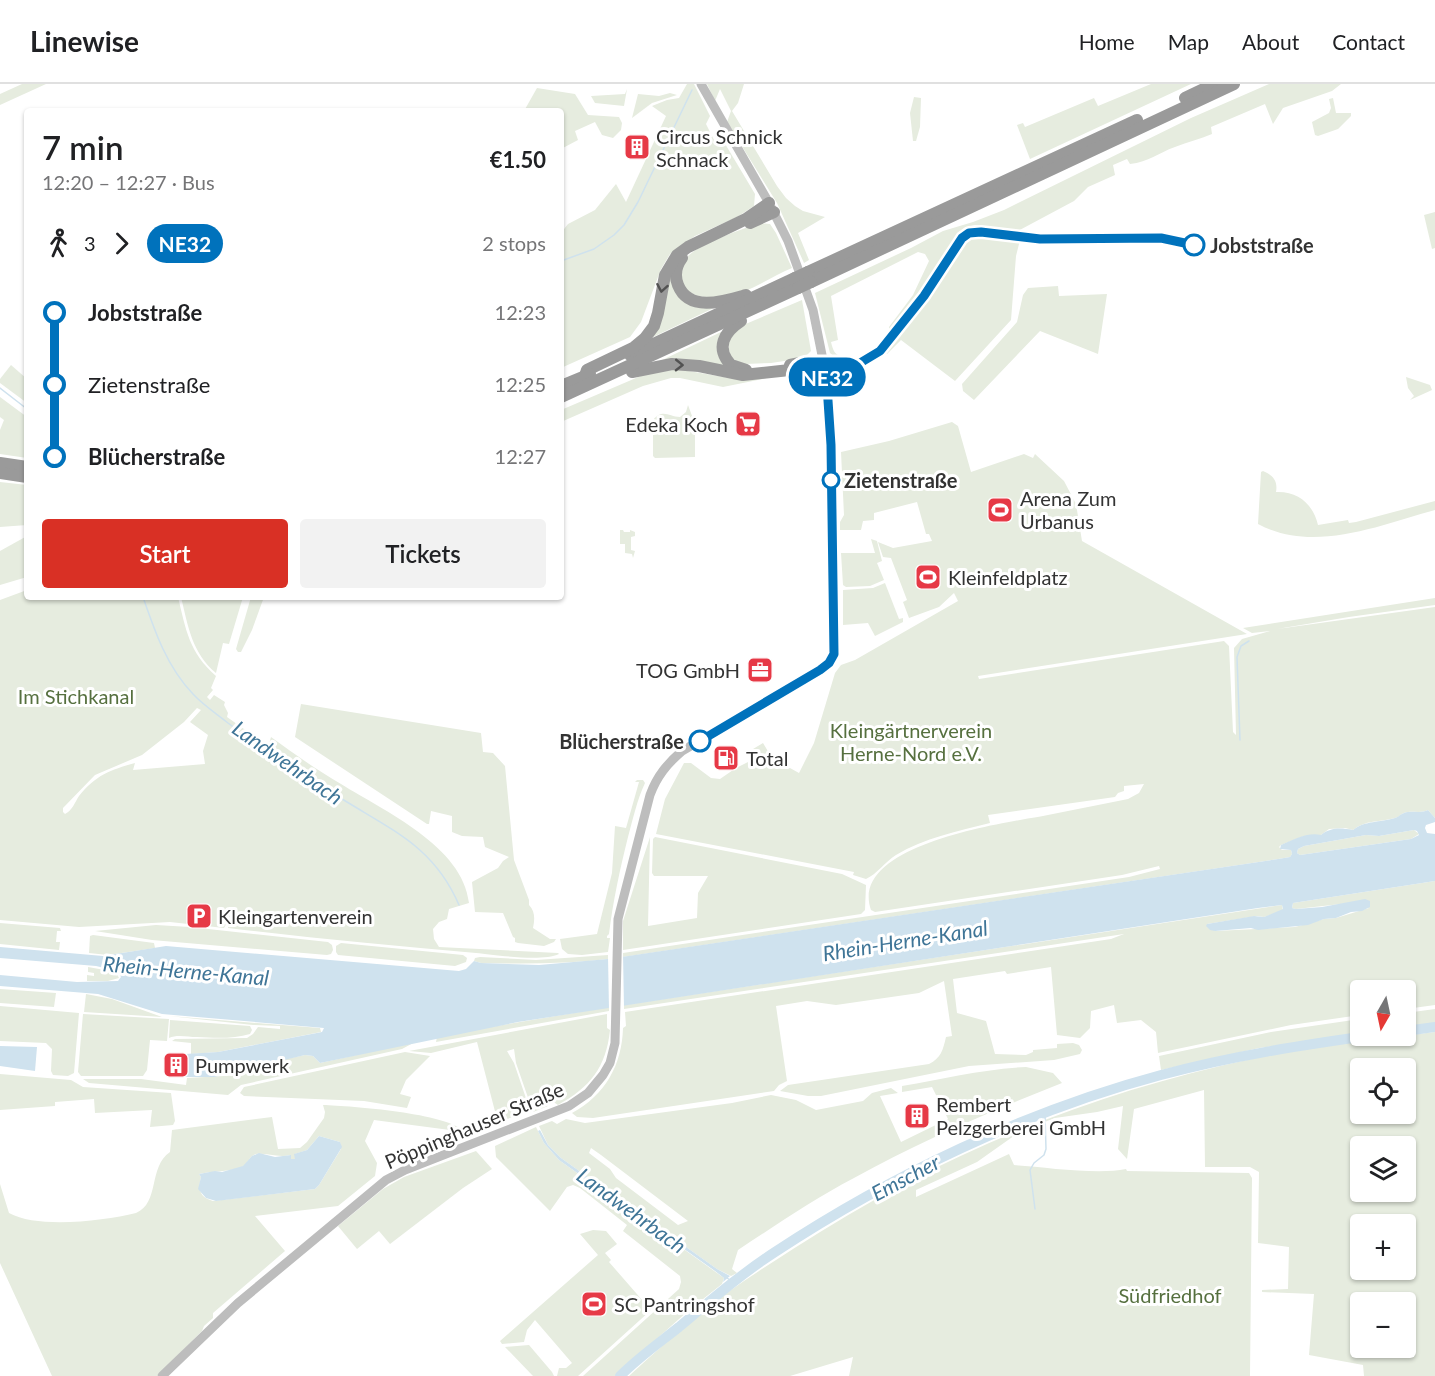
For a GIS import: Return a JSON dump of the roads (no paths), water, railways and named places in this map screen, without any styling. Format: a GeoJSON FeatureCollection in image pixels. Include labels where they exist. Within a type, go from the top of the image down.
{"type":"FeatureCollection","features":[{"type":"Feature","properties":{"kind":"highway"},"geometry":{"type":"LineString","coordinates":[[810,277],[1214,84]]}},
{"type":"Feature","properties":{"kind":"highway"},"geometry":{"type":"LineString","coordinates":[[564,395],[584,382],[792,285],[1234,84]]}},
{"type":"Feature","properties":{"kind":"highway"},"geometry":{"type":"LineString","coordinates":[[771,208],[688,251],[678,263],[675,278],[680,290],[686,296],[701,303],[746,296],[780,280],[792,285]]}},
{"type":"Feature","properties":{"kind":"highway"},"geometry":{"type":"LineString","coordinates":[[584,382],[587,370],[633,348],[654,326],[665,275],[677,255],[688,247],[771,208]]}},
{"type":"Feature","properties":{"kind":"highway"},"geometry":{"type":"LineString","coordinates":[[792,285],[782,302],[743,320],[728,331],[723,339],[724,355],[731,364],[745,370],[766,369],[810,361],[825,367]]}},
{"type":"Feature","properties":{"kind":"highway"},"geometry":{"type":"LineString","coordinates":[[564,385],[584,382],[597,388],[632,372],[672,364],[699,366],[743,375],[825,367]]}},
{"type":"Feature","properties":{"kind":"highway"},"geometry":{"type":"LineString","coordinates":[[0,463],[24,467]]}},
{"type":"Feature","properties":{"kind":"highway"},"geometry":{"type":"LineString","coordinates":[[0,473],[24,477]]}},
{"type":"Feature","properties":{"kind":"main road"},"geometry":{"type":"LineString","coordinates":[[701,84],[771,208],[802,276],[813,310],[825,367]]}},
{"type":"Feature","properties":{"kind":"main road","name":"Pöppinghauser Straße"},"geometry":{"type":"LineString","coordinates":[[162,1376],[232,1308],[386,1180],[405,1170],[559,1111],[578,1101],[595,1086],[603,1075],[610,1063],[615,1043],[618,919],[655,782],[673,759],[689,747],[820,670],[832,659],[835,640],[831,445],[825,367]]}},
{"type":"Feature","properties":{"kind":"water","name":"Rhein-Herne-Kanal"},"geometry":{"type":"Polygon","coordinates":[[[1428,810],[1435,818],[1435,822],[1426,825],[1425,828],[1427,833],[1435,834],[1435,881],[1293,903],[1292,908],[1296,909],[1365,899],[1370,901],[1370,907],[1362,911],[1308,925],[1215,931],[1206,926],[1254,916],[1264,917],[1283,909],[1282,905],[1258,908],[518,1022],[320,1063],[313,1056],[305,1055],[214,1077],[183,1077],[185,1054],[218,1052],[322,1032],[324,1028],[162,1014],[98,994],[0,986],[0,975],[77,982],[118,981],[121,977],[117,971],[96,966],[0,958],[0,947],[103,956],[166,946],[459,971],[466,969],[474,961],[539,965],[608,959],[1290,857],[1291,850],[1280,849],[1281,845],[1300,837],[1321,835],[1336,829],[1353,830],[1363,825],[1398,817],[1407,812],[1428,810]],[[1417,831],[1379,836],[1366,835],[1304,846],[1298,849],[1297,853],[1300,855],[1411,839],[1419,835],[1417,831]]]}},
{"type":"Feature","properties":{"kind":"water"},"geometry":{"type":"Polygon","coordinates":[[[0,1046],[37,1047],[35,1071],[0,1066],[0,1046]]]}},
{"type":"Feature","properties":{"kind":"water"},"geometry":{"type":"Polygon","coordinates":[[[540,1130],[548,1145],[561,1158],[730,1276],[723,1282],[724,1278],[715,1271],[559,1160],[544,1143],[538,1131],[540,1130]]]}},
{"type":"Feature","properties":{"kind":"water"},"geometry":{"type":"Polygon","coordinates":[[[319,1136],[340,1142],[342,1147],[315,1189],[216,1201],[206,1198],[198,1189],[201,1177],[199,1174],[222,1172],[243,1166],[252,1156],[259,1153],[275,1157],[291,1155],[291,1159],[295,1159],[294,1154],[307,1150],[319,1136]]]}},
{"type":"Feature","properties":{"kind":"waterway"},"geometry":{"type":"LineString","coordinates":[[564,260],[594,249],[624,225],[638,202],[692,90]]}},
{"type":"Feature","properties":{"kind":"waterway","name":"Landwehrbach"},"geometry":{"type":"LineString","coordinates":[[0,388],[24,407]]}},
{"type":"Feature","properties":{"kind":"waterway","name":"Landwehrbach"},"geometry":{"type":"LineString","coordinates":[[144,600],[169,661],[184,684],[197,698],[272,754],[412,844],[438,870],[459,905]]}},
{"type":"Feature","properties":{"kind":"waterway"},"geometry":{"type":"LineString","coordinates":[[1240,740],[1237,657],[1241,646],[1249,641]]}},
{"type":"Feature","properties":{"kind":"waterway","name":"Emscher"},"geometry":{"type":"LineString","coordinates":[[1416,1030],[1435,1027]]}},
{"type":"Feature","properties":{"kind":"waterway","name":"Emscher"},"geometry":{"type":"LineString","coordinates":[[620,1376],[726,1288],[775,1252],[866,1197],[961,1148],[1060,1107],[1161,1075],[1214,1062],[1350,1039]]}},
{"type":"Feature","properties":{"kind":"waterway"},"geometry":{"type":"LineString","coordinates":[[1035,1209],[1030,1170],[1034,1163],[1044,1155],[1046,1149],[1045,1114]]}},
{"type":"Feature","properties":{"kind":"waterway","name":"Landwehrbach"},"geometry":{"type":"LineString","coordinates":[[727,1278],[733,1282]]}},
{"type":"Feature","properties":{"kind":"place","name":"Circus Schnick Schnack"},"geometry":{"type":"Point","coordinates":[637,147]}},
{"type":"Feature","properties":{"kind":"place","name":"Jobststraße"},"geometry":{"type":"Point","coordinates":[1194,245]}},
{"type":"Feature","properties":{"kind":"place","name":"Edeka Koch"},"geometry":{"type":"Point","coordinates":[748,424]}},
{"type":"Feature","properties":{"kind":"place","name":"Zietenstraße"},"geometry":{"type":"Point","coordinates":[831,480]}},
{"type":"Feature","properties":{"kind":"place","name":"Arena Zum Urbanus"},"geometry":{"type":"Point","coordinates":[1000,510]}},
{"type":"Feature","properties":{"kind":"place","name":"Kleinfeldplatz"},"geometry":{"type":"Point","coordinates":[928,577]}},
{"type":"Feature","properties":{"kind":"place","name":"TOG GmbH"},"geometry":{"type":"Point","coordinates":[760,670]}},
{"type":"Feature","properties":{"kind":"place","name":"Blücherstraße"},"geometry":{"type":"Point","coordinates":[700,741]}},
{"type":"Feature","properties":{"kind":"place","name":"Total"},"geometry":{"type":"Point","coordinates":[726,758]}},
{"type":"Feature","properties":{"kind":"place","name":"Kleingartenverein"},"geometry":{"type":"Point","coordinates":[199,916]}},
{"type":"Feature","properties":{"kind":"place","name":"Pumpwerk"},"geometry":{"type":"Point","coordinates":[176,1065]}},
{"type":"Feature","properties":{"kind":"place","name":"Rembert Pelzgerberei GmbH"},"geometry":{"type":"Point","coordinates":[917,1116]}},
{"type":"Feature","properties":{"kind":"place","name":"SC Pantringshof"},"geometry":{"type":"Point","coordinates":[594,1304]}},
{"type":"Feature","properties":{"kind":"park label","name":"Im Stichkanal"},"geometry":{"type":"Point","coordinates":[76,696]}},
{"type":"Feature","properties":{"kind":"park label","name":"Kleingärtnerverein Herne-Nord e.V."},"geometry":{"type":"Point","coordinates":[911,742]}},
{"type":"Feature","properties":{"kind":"park label","name":"Südfriedhof"},"geometry":{"type":"Point","coordinates":[1170,1295]}}]}
